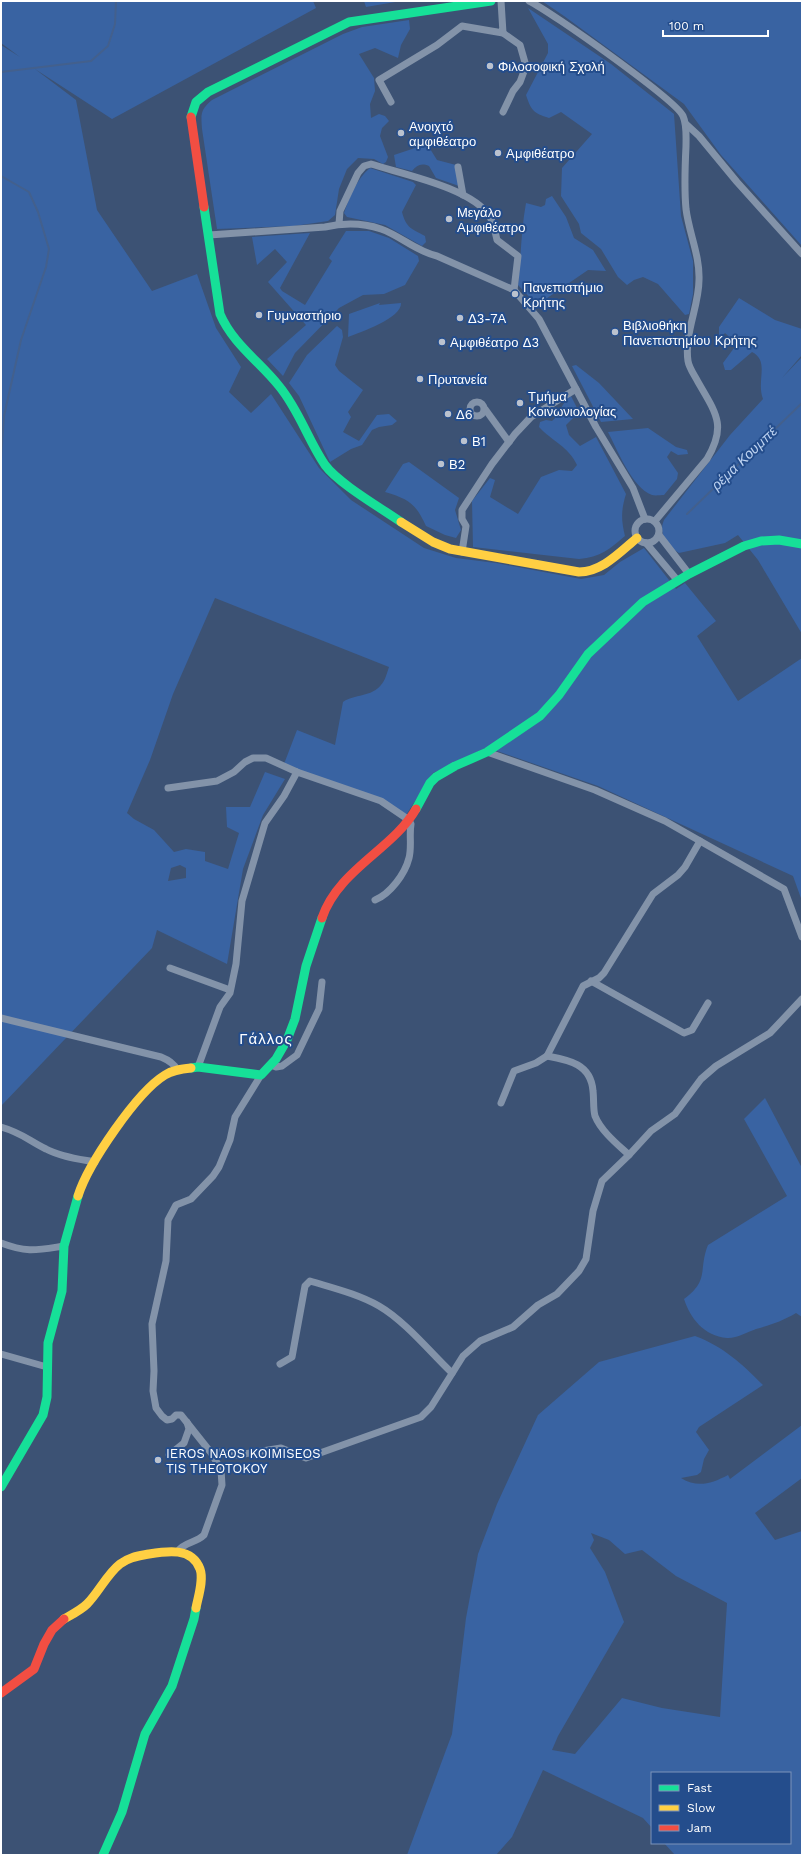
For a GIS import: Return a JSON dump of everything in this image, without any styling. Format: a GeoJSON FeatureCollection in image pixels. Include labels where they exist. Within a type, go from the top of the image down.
{"type":"FeatureCollection","features":[{"type":"Feature","properties":{"kind":"street"},"geometry":{"type":"LineString","coordinates":[[491,1],[361,19],[349,22],[203,94],[196,101],[191,108],[191,121],[220,314],[224,326],[233,340],[250,355],[280,387],[326,466],[343,482],[411,529],[433,542],[462,552],[530,562],[579,572],[590,572],[611,560],[637,538]]}},
{"type":"Feature","properties":{"kind":"street"},"geometry":{"type":"LineString","coordinates":[[501,1],[503,33]]}},
{"type":"Feature","properties":{"kind":"street"},"geometry":{"type":"LineString","coordinates":[[529,1],[626,68],[676,106],[683,116],[686,124],[686,209],[699,278],[699,290],[688,342],[688,361],[713,407],[717,418],[718,432],[714,447],[706,459],[654,521]]}},
{"type":"Feature","properties":{"kind":"street"},"geometry":{"type":"LineString","coordinates":[[391,102],[379,80],[437,45],[456,29],[462,26],[503,33],[520,45],[526,66],[520,82],[513,90],[503,112]]}},
{"type":"Feature","properties":{"kind":"street"},"geometry":{"type":"LineString","coordinates":[[686,124],[699,136],[737,182],[802,254]]}},
{"type":"Feature","properties":{"kind":"street"},"geometry":{"type":"LineString","coordinates":[[338,224],[340,211],[358,173],[364,166],[371,164],[451,188],[482,207],[490,216],[497,240],[518,256],[514,290]]}},
{"type":"Feature","properties":{"kind":"street"},"geometry":{"type":"LineString","coordinates":[[458,167],[463,195]]}},
{"type":"Feature","properties":{"kind":"street"},"geometry":{"type":"LineString","coordinates":[[209,234],[325,227],[338,224],[382,229],[425,253],[437,256],[514,290],[540,320],[596,427],[633,488],[645,519]]}},
{"type":"Feature","properties":{"kind":"street"},"geometry":{"type":"LineString","coordinates":[[462,552],[466,526],[462,519],[462,510],[499,456],[531,417],[576,388]]}},
{"type":"Feature","properties":{"kind":"street"},"geometry":{"type":"LineString","coordinates":[[485,409],[509,442]]}},
{"type":"Feature","properties":{"kind":"street"},"geometry":{"type":"LineString","coordinates":[[678,581],[646,543],[637,538],[635,534],[638,523],[645,519],[654,521],[658,526],[659,535],[689,574]]}},
{"type":"Feature","properties":{"kind":"street"},"geometry":{"type":"LineString","coordinates":[[646,543],[653,542],[659,535]]}},
{"type":"Feature","properties":{"kind":"street"},"geometry":{"type":"LineString","coordinates":[[178,1551],[180,1547],[198,1541],[204,1535],[222,1485],[221,1470],[212,1454],[185,1418],[181,1415],[176,1415],[172,1419],[167,1420],[156,1408],[153,1391],[154,1371],[152,1324],[166,1261],[168,1220],[176,1205],[191,1199],[213,1176],[230,1140],[235,1117],[261,1075],[271,1064],[287,1040],[295,1019],[306,966],[326,906],[335,893],[359,866],[409,820],[430,783],[436,777],[455,766],[487,752],[540,716],[559,695],[588,654],[643,602],[689,574],[728,553],[761,541],[779,540],[802,544]]}},
{"type":"Feature","properties":{"kind":"street"},"geometry":{"type":"LineString","coordinates":[[487,752],[595,790],[665,821],[784,889],[802,937]]}},
{"type":"Feature","properties":{"kind":"street"},"geometry":{"type":"LineString","coordinates":[[168,788],[217,781],[234,772],[245,762],[261,757],[282,764],[297,772],[381,801],[409,820],[411,824],[409,857],[406,865],[388,892],[375,900]]}},
{"type":"Feature","properties":{"kind":"street"},"geometry":{"type":"LineString","coordinates":[[198,1067],[220,1007],[230,990],[236,964],[242,900],[265,823],[297,772]]}},
{"type":"Feature","properties":{"kind":"street"},"geometry":{"type":"LineString","coordinates":[[500,1103],[514,1071],[536,1063],[547,1056],[583,986],[604,973],[653,894],[678,875],[685,867],[700,841]]}},
{"type":"Feature","properties":{"kind":"street"},"geometry":{"type":"LineString","coordinates":[[170,968],[230,990]]}},
{"type":"Feature","properties":{"kind":"street"},"geometry":{"type":"LineString","coordinates":[[591,981],[684,1033],[692,1030],[708,1003]]}},
{"type":"Feature","properties":{"kind":"street"},"geometry":{"type":"LineString","coordinates":[[271,1064],[276,1067],[282,1066],[297,1055],[319,1009],[322,982]]}},
{"type":"Feature","properties":{"kind":"street"},"geometry":{"type":"LineString","coordinates":[[212,1454],[219,1452],[238,1455],[281,1448],[306,1458],[420,1417],[432,1407],[463,1356],[480,1341],[513,1327],[538,1305],[557,1294],[579,1271],[586,1259],[593,1211],[602,1181],[651,1131],[675,1114],[701,1079],[716,1066],[770,1033],[802,999]]}},
{"type":"Feature","properties":{"kind":"street"},"geometry":{"type":"LineString","coordinates":[[1,1018],[161,1057],[175,1065],[177,1070]]}},
{"type":"Feature","properties":{"kind":"street"},"geometry":{"type":"LineString","coordinates":[[547,1056],[568,1060],[583,1067],[593,1084],[595,1115],[614,1141],[629,1155]]}},
{"type":"Feature","properties":{"kind":"street"},"geometry":{"type":"LineString","coordinates":[[1,1487],[43,1415],[46,1397],[49,1336],[58,1311],[62,1290],[64,1246],[79,1192],[120,1121],[145,1091],[166,1074],[177,1070],[198,1067],[261,1075]]}},
{"type":"Feature","properties":{"kind":"street"},"geometry":{"type":"LineString","coordinates":[[1,1127],[17,1132],[59,1155],[95,1162]]}},
{"type":"Feature","properties":{"kind":"street"},"geometry":{"type":"LineString","coordinates":[[1,1243],[18,1250],[36,1250],[64,1246]]}},
{"type":"Feature","properties":{"kind":"street"},"geometry":{"type":"LineString","coordinates":[[280,1364],[292,1357],[305,1286],[310,1281],[359,1297],[380,1307],[396,1318],[452,1373]]}},
{"type":"Feature","properties":{"kind":"street"},"geometry":{"type":"LineString","coordinates":[[1,1354],[47,1367]]}},
{"type":"Feature","properties":{"kind":"street"},"geometry":{"type":"LineString","coordinates":[[169,1456],[184,1443],[189,1429],[185,1418]]}},
{"type":"Feature","properties":{"kind":"street"},"geometry":{"type":"LineString","coordinates":[[1,1693],[34,1669],[44,1644],[52,1630],[61,1621],[86,1605],[120,1564],[132,1557],[166,1551],[178,1551],[187,1554],[195,1561],[200,1569],[201,1579],[194,1619],[172,1686],[145,1734],[122,1812],[104,1855]]}},
{"type":"Feature","properties":{"kind":"shaded area"},"geometry":{"type":"Polygon","coordinates":[[[1,1],[313,1],[316,8],[112,119],[35,69],[76,100],[97,210],[152,291],[197,274],[216,328],[241,367],[229,392],[251,413],[271,394],[319,468],[351,500],[424,548],[456,558],[496,563],[581,579],[604,575],[620,562],[644,548],[676,589],[685,583],[716,621],[697,636],[738,701],[802,658],[802,901],[793,876],[598,786],[485,748],[433,773],[406,815],[284,764],[297,730],[335,745],[343,702],[347,699],[368,694],[377,689],[384,681],[389,667],[215,598],[173,694],[150,760],[127,813],[134,819],[154,830],[174,852],[186,849],[205,852],[205,861],[228,869],[239,833],[227,827],[226,807],[250,807],[265,772],[285,779],[263,815],[243,869],[227,964],[157,930],[152,948],[1,1106],[1,45],[20,57],[1,43],[1,1]],[[180,865],[171,868],[168,881],[186,878],[186,868],[180,865]]]}},
{"type":"Feature","properties":{"kind":"shaded area"},"geometry":{"type":"Polygon","coordinates":[[[364,1],[401,1],[366,7],[364,1]]]}},
{"type":"Feature","properties":{"kind":"shaded area"},"geometry":{"type":"Polygon","coordinates":[[[542,1],[802,1],[802,246],[721,155],[684,104],[542,1]]]}},
{"type":"Feature","properties":{"kind":"shaded area"},"geometry":{"type":"Polygon","coordinates":[[[528,8],[611,64],[674,114],[681,216],[693,261],[693,294],[689,314],[685,315],[658,284],[643,277],[634,280],[627,285],[618,277],[601,249],[581,233],[579,224],[561,196],[562,168],[592,134],[561,112],[549,118],[539,114],[531,108],[526,95],[548,53],[548,44],[528,8]]]}},
{"type":"Feature","properties":{"kind":"shaded area"},"geometry":{"type":"Polygon","coordinates":[[[409,20],[410,29],[401,45],[398,58],[375,48],[359,54],[374,78],[375,91],[370,104],[371,118],[379,114],[385,116],[389,121],[382,128],[380,136],[388,157],[386,162],[383,164],[374,159],[358,158],[347,169],[339,189],[335,215],[328,221],[294,226],[217,229],[201,120],[205,107],[212,100],[343,34],[362,27],[409,20]]]}},
{"type":"Feature","properties":{"kind":"shaded area"},"geometry":{"type":"Polygon","coordinates":[[[427,144],[437,160],[456,165],[459,186],[436,178],[429,166],[426,165],[419,165],[412,171],[396,167],[394,155],[427,144]]]}},
{"type":"Feature","properties":{"kind":"shaded area"},"geometry":{"type":"Polygon","coordinates":[[[370,168],[413,182],[416,185],[402,212],[405,222],[413,230],[425,236],[426,242],[422,246],[385,225],[347,217],[344,213],[357,183],[370,168]]]}},
{"type":"Feature","properties":{"kind":"shaded area"},"geometry":{"type":"Polygon","coordinates":[[[552,196],[566,217],[574,238],[593,250],[606,271],[588,270],[537,305],[518,285],[524,213],[526,203],[541,207],[545,205],[546,199],[552,196]]]}},
{"type":"Feature","properties":{"kind":"shaded area"},"geometry":{"type":"Polygon","coordinates":[[[346,231],[369,231],[389,238],[418,256],[419,261],[405,285],[384,294],[363,295],[339,308],[295,353],[283,376],[267,359],[306,325],[268,282],[287,262],[275,249],[257,265],[252,237],[310,233],[280,288],[282,291],[305,305],[332,261],[329,258],[346,231]]]}},
{"type":"Feature","properties":{"kind":"shaded area"},"geometry":{"type":"Polygon","coordinates":[[[739,298],[775,320],[802,329],[802,355],[782,378],[802,357],[802,634],[758,560],[738,535],[725,543],[679,553],[667,543],[662,530],[664,520],[730,435],[763,399],[761,392],[762,366],[757,356],[752,352],[731,370],[725,370],[723,363],[737,344],[725,333],[719,340],[719,327],[739,298]]]}},
{"type":"Feature","properties":{"kind":"shaded area"},"geometry":{"type":"Polygon","coordinates":[[[380,303],[379,305],[401,303],[400,309],[388,319],[380,324],[348,337],[349,314],[380,303]]]}},
{"type":"Feature","properties":{"kind":"shaded area"},"geometry":{"type":"Polygon","coordinates":[[[337,326],[342,330],[343,337],[335,365],[339,371],[363,390],[348,412],[351,417],[343,432],[359,441],[377,415],[389,414],[397,421],[392,425],[379,427],[372,430],[362,445],[351,449],[330,462],[299,396],[289,383],[307,355],[337,326]]]}},
{"type":"Feature","properties":{"kind":"shaded area"},"geometry":{"type":"Polygon","coordinates":[[[576,365],[599,383],[633,419],[601,422],[572,366],[576,365]]]}},
{"type":"Feature","properties":{"kind":"shaded area"},"geometry":{"type":"Polygon","coordinates":[[[571,396],[579,412],[566,425],[569,435],[580,446],[596,437],[626,494],[622,515],[625,536],[599,555],[579,559],[473,547],[472,501],[490,478],[495,480],[490,497],[518,514],[541,477],[559,470],[572,471],[577,465],[570,453],[539,427],[540,422],[546,420],[552,421],[565,401],[571,396]]]}},
{"type":"Feature","properties":{"kind":"shaded area"},"geometry":{"type":"Polygon","coordinates":[[[648,428],[676,447],[687,450],[688,454],[678,455],[671,451],[667,457],[678,473],[677,479],[664,495],[652,495],[638,485],[626,467],[608,432],[648,428]]]}},
{"type":"Feature","properties":{"kind":"shaded area"},"geometry":{"type":"Polygon","coordinates":[[[409,462],[459,498],[455,510],[461,530],[456,538],[445,535],[426,526],[419,512],[411,503],[400,497],[385,492],[403,464],[409,462]]]}},
{"type":"Feature","properties":{"kind":"shaded area"},"geometry":{"type":"Polygon","coordinates":[[[765,1098],[802,1168],[802,1317],[796,1313],[738,1336],[730,1338],[719,1337],[711,1334],[699,1325],[690,1313],[684,1299],[692,1292],[700,1280],[708,1245],[787,1196],[744,1119],[765,1098]]]}},
{"type":"Feature","properties":{"kind":"shaded area"},"geometry":{"type":"Polygon","coordinates":[[[695,1336],[715,1345],[732,1356],[763,1385],[699,1427],[696,1432],[709,1450],[704,1459],[701,1472],[697,1475],[681,1478],[698,1484],[710,1483],[728,1475],[730,1479],[802,1425],[802,1478],[755,1513],[775,1540],[802,1531],[802,1855],[675,1855],[665,1844],[791,1844],[791,1772],[651,1772],[651,1827],[643,1818],[543,1770],[512,1837],[496,1855],[407,1855],[452,1734],[466,1618],[478,1554],[497,1504],[538,1415],[599,1362],[695,1336]],[[591,1533],[594,1540],[590,1548],[605,1572],[624,1622],[558,1736],[552,1750],[575,1754],[622,1698],[662,1708],[720,1717],[727,1603],[676,1576],[642,1550],[625,1554],[609,1540],[591,1533]]]}},
{"type":"Feature","properties":{"kind":"waterway"},"geometry":{"type":"LineString","coordinates":[[1,72],[91,61],[108,46],[115,24],[116,1]]}},
{"type":"Feature","properties":{"kind":"waterway"},"geometry":{"type":"LineString","coordinates":[[1,176],[29,192],[38,212],[49,249],[46,267],[21,340],[4,416],[1,458]]}},
{"type":"Feature","properties":{"kind":"waterway","name":"ρέμα Κουμπέ"},"geometry":{"type":"LineString","coordinates":[[687,514],[802,403]]}},
{"type":"Feature","properties":{"kind":"traffic: fast"},"geometry":{"type":"LineString","coordinates":[[191,117],[196,102],[208,92],[349,22],[491,1]]}},
{"type":"Feature","properties":{"kind":"traffic: fast"},"geometry":{"type":"LineString","coordinates":[[204,207],[220,314],[225,325],[239,343],[286,395],[319,455],[331,472],[360,495],[401,522]]}},
{"type":"Feature","properties":{"kind":"traffic: fast"},"geometry":{"type":"LineString","coordinates":[[416,809],[430,783],[436,777],[455,766],[487,752],[540,716],[559,695],[588,654],[643,602],[689,574],[744,546],[761,541],[779,540],[802,544]]}},
{"type":"Feature","properties":{"kind":"traffic: fast"},"geometry":{"type":"LineString","coordinates":[[191,1068],[198,1067],[261,1075],[276,1059],[287,1040],[295,1019],[306,966],[322,918]]}},
{"type":"Feature","properties":{"kind":"traffic: fast"},"geometry":{"type":"LineString","coordinates":[[1,1487],[43,1415],[47,1397],[48,1343],[62,1291],[64,1246],[78,1196]]}},
{"type":"Feature","properties":{"kind":"traffic: fast"},"geometry":{"type":"LineString","coordinates":[[103,1855],[122,1812],[145,1734],[172,1686],[194,1619],[196,1608]]}},
{"type":"Feature","properties":{"kind":"traffic: slow"},"geometry":{"type":"LineString","coordinates":[[401,522],[433,542],[450,549],[579,572],[595,569],[603,565],[637,538]]}},
{"type":"Feature","properties":{"kind":"traffic: slow"},"geometry":{"type":"LineString","coordinates":[[78,1196],[83,1182],[103,1148],[128,1112],[141,1097],[168,1073],[191,1068]]}},
{"type":"Feature","properties":{"kind":"traffic: slow"},"geometry":{"type":"LineString","coordinates":[[64,1619],[87,1604],[115,1568],[123,1562],[130,1558],[163,1552],[178,1552],[185,1554],[196,1562],[201,1573],[196,1608]]}},
{"type":"Feature","properties":{"kind":"traffic: jam"},"geometry":{"type":"LineString","coordinates":[[191,117],[204,207]]}},
{"type":"Feature","properties":{"kind":"traffic: jam"},"geometry":{"type":"LineString","coordinates":[[322,918],[330,901],[340,886],[394,836],[416,809]]}},
{"type":"Feature","properties":{"kind":"traffic: jam"},"geometry":{"type":"LineString","coordinates":[[1,1693],[34,1669],[44,1644],[52,1630],[64,1619]]}},
{"type":"Feature","properties":{"kind":"place","name":"Φιλοσοφική Σχολή"},"geometry":{"type":"Point","coordinates":[490,66]}},
{"type":"Feature","properties":{"kind":"place","name":"Ανοιχτό αμφιθέατρο"},"geometry":{"type":"Point","coordinates":[401,133]}},
{"type":"Feature","properties":{"kind":"place","name":"Αμφιθέατρο"},"geometry":{"type":"Point","coordinates":[498,153]}},
{"type":"Feature","properties":{"kind":"place","name":"Μεγάλο Αμφιθέατρο"},"geometry":{"type":"Point","coordinates":[449,219]}},
{"type":"Feature","properties":{"kind":"place","name":"Πανεπιστήμιο Κρήτης"},"geometry":{"type":"Point","coordinates":[515,294]}},
{"type":"Feature","properties":{"kind":"place","name":"Γυμναστήριο"},"geometry":{"type":"Point","coordinates":[259,315]}},
{"type":"Feature","properties":{"kind":"place","name":"Δ3-7Α"},"geometry":{"type":"Point","coordinates":[460,318]}},
{"type":"Feature","properties":{"kind":"place","name":"Βιβλιοθήκη Πανεπιστημίου Κρήτης"},"geometry":{"type":"Point","coordinates":[615,332]}},
{"type":"Feature","properties":{"kind":"place","name":"Αμφιθέατρο Δ3"},"geometry":{"type":"Point","coordinates":[442,342]}},
{"type":"Feature","properties":{"kind":"place","name":"Πρυτανεία"},"geometry":{"type":"Point","coordinates":[420,379]}},
{"type":"Feature","properties":{"kind":"place","name":"Τμήμα Κοινωνιολογίας"},"geometry":{"type":"Point","coordinates":[520,403]}},
{"type":"Feature","properties":{"kind":"place","name":"Δ6"},"geometry":{"type":"Point","coordinates":[448,414]}},
{"type":"Feature","properties":{"kind":"place","name":"Β1"},"geometry":{"type":"Point","coordinates":[464,441]}},
{"type":"Feature","properties":{"kind":"place","name":"Β2"},"geometry":{"type":"Point","coordinates":[441,464]}},
{"type":"Feature","properties":{"kind":"place","name":"IEROS NAOS KOIMISEOS TIS THEOTOKOY"},"geometry":{"type":"Point","coordinates":[158,1460]}},
{"type":"Feature","properties":{"kind":"district","name":"Γάλλος"},"geometry":{"type":"Point","coordinates":[266,1039]}}]}
